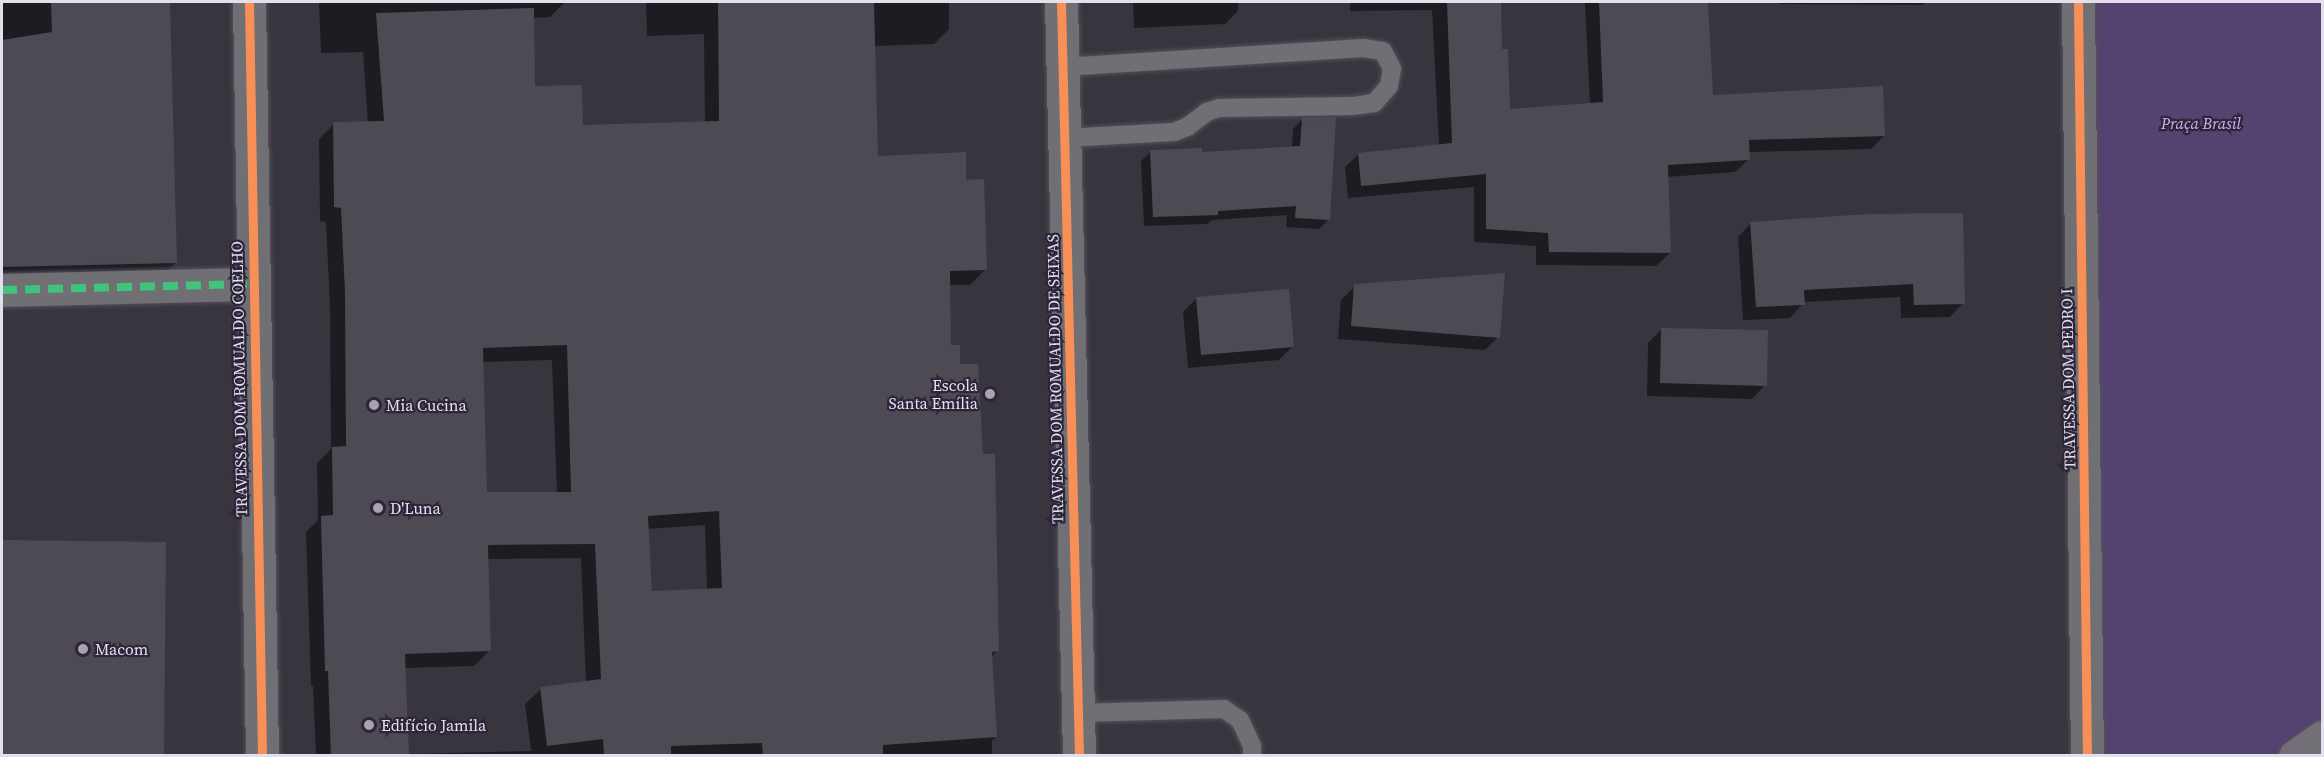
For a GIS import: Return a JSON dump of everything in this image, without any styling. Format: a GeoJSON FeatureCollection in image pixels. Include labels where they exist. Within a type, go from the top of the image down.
{"type":"FeatureCollection","features":[{"type":"Feature","properties":{"kind":"main road"},"geometry":{"type":"LineString","coordinates":[[2295,756],[2322,737]]}},
{"type":"Feature","properties":{"kind":"street","name":"TRAVESSA DOM ROMUALDO COELHO"},"geometry":{"type":"LineString","coordinates":[[249,2],[252,284],[262,756]]}},
{"type":"Feature","properties":{"kind":"street","name":"TRAVESSA DOM ROMUALDO DE SEIXAS"},"geometry":{"type":"LineString","coordinates":[[1061,2],[1079,756]]}},
{"type":"Feature","properties":{"kind":"street","name":"TRAVESSA DOM PEDRO I"},"geometry":{"type":"LineString","coordinates":[[2078,2],[2087,756]]}},
{"type":"Feature","properties":{"kind":"street"},"geometry":{"type":"LineString","coordinates":[[2,290],[252,284]]}},
{"type":"Feature","properties":{"kind":"lane"},"geometry":{"type":"LineString","coordinates":[[1063,67],[1363,48],[1383,51],[1392,69],[1389,86],[1374,103],[1352,106],[1219,108],[1207,112],[1187,127],[1174,132],[1064,138]]}},
{"type":"Feature","properties":{"kind":"lane"},"geometry":{"type":"LineString","coordinates":[[1078,713],[1224,709],[1240,720],[1252,746],[1252,756]]}},
{"type":"Feature","properties":{"kind":"green space","name":"Praça Brasil"},"geometry":{"type":"Polygon","coordinates":[[[2078,2],[2322,2],[2321,755],[2088,755],[2078,2]]]}},
{"type":"Feature","properties":{"kind":"building"},"geometry":{"type":"Polygon","coordinates":[[[51,2],[170,2],[177,263],[2,267],[2,40],[52,32],[51,2]]]}},
{"type":"Feature","properties":{"kind":"building"},"geometry":{"type":"Polygon","coordinates":[[[718,2],[874,2],[878,156],[966,152],[966,180],[984,179],[987,270],[950,271],[951,345],[960,345],[960,364],[978,364],[983,454],[995,454],[999,651],[992,652],[997,737],[883,745],[883,756],[763,756],[762,743],[671,746],[671,756],[604,756],[603,739],[547,746],[540,687],[601,679],[595,544],[488,545],[491,651],[405,654],[409,756],[331,756],[328,671],[325,671],[321,516],[333,515],[332,447],[346,446],[345,292],[341,208],[334,207],[333,122],[384,121],[376,13],[534,8],[535,86],[582,85],[583,125],[719,121],[718,2]],[[567,345],[483,348],[487,492],[571,492],[567,345]],[[719,511],[648,516],[652,591],[722,588],[719,511]]]}},
{"type":"Feature","properties":{"kind":"building"},"geometry":{"type":"Polygon","coordinates":[[[1447,2],[1501,2],[1502,49],[1508,49],[1510,109],[1603,102],[1599,2],[1708,2],[1713,95],[1883,86],[1885,136],[1749,140],[1750,160],[1668,165],[1671,253],[1549,252],[1548,233],[1486,229],[1486,174],[1361,186],[1358,153],[1452,143],[1447,2]]]}},
{"type":"Feature","properties":{"kind":"building"},"geometry":{"type":"Polygon","coordinates":[[[1336,117],[1330,220],[1295,218],[1296,206],[1218,211],[1218,215],[1153,217],[1150,150],[1202,148],[1202,152],[1300,146],[1302,118],[1336,117]]]}},
{"type":"Feature","properties":{"kind":"building"},"geometry":{"type":"Polygon","coordinates":[[[1963,213],[1965,304],[1914,305],[1913,284],[1804,290],[1805,305],[1756,307],[1750,222],[1869,214],[1963,213]]]}},
{"type":"Feature","properties":{"kind":"building"},"geometry":{"type":"Polygon","coordinates":[[[1505,273],[1500,338],[1351,326],[1354,284],[1505,273]]]}},
{"type":"Feature","properties":{"kind":"building"},"geometry":{"type":"Polygon","coordinates":[[[1289,289],[1294,347],[1201,355],[1196,297],[1289,289]]]}},
{"type":"Feature","properties":{"kind":"building"},"geometry":{"type":"Polygon","coordinates":[[[1661,328],[1768,330],[1767,386],[1660,383],[1661,328]]]}},
{"type":"Feature","properties":{"kind":"building","name":"Macom"},"geometry":{"type":"Polygon","coordinates":[[[2,540],[166,542],[164,756],[2,756],[2,540]]]}},
{"type":"Feature","properties":{"kind":"marked path"},"geometry":{"type":"LineString","coordinates":[[2,290],[252,284]]}},
{"type":"Feature","properties":{"kind":"cycle path"},"geometry":{"type":"LineString","coordinates":[[249,2],[262,756]]}},
{"type":"Feature","properties":{"kind":"cycle path"},"geometry":{"type":"LineString","coordinates":[[1061,2],[1079,756]]}},
{"type":"Feature","properties":{"kind":"cycle path"},"geometry":{"type":"LineString","coordinates":[[2078,2],[2087,756]]}},
{"type":"Feature","properties":{"kind":"place","name":"Escola Santa Emília"},"geometry":{"type":"Point","coordinates":[990,394]}},
{"type":"Feature","properties":{"kind":"place","name":"Mia Cucina"},"geometry":{"type":"Point","coordinates":[374,405]}},
{"type":"Feature","properties":{"kind":"place","name":"D'Luna"},"geometry":{"type":"Point","coordinates":[378,508]}},
{"type":"Feature","properties":{"kind":"place","name":"Macom"},"geometry":{"type":"Point","coordinates":[83,649]}},
{"type":"Feature","properties":{"kind":"place","name":"Edifício Jamila"},"geometry":{"type":"Point","coordinates":[369,725]}}]}
